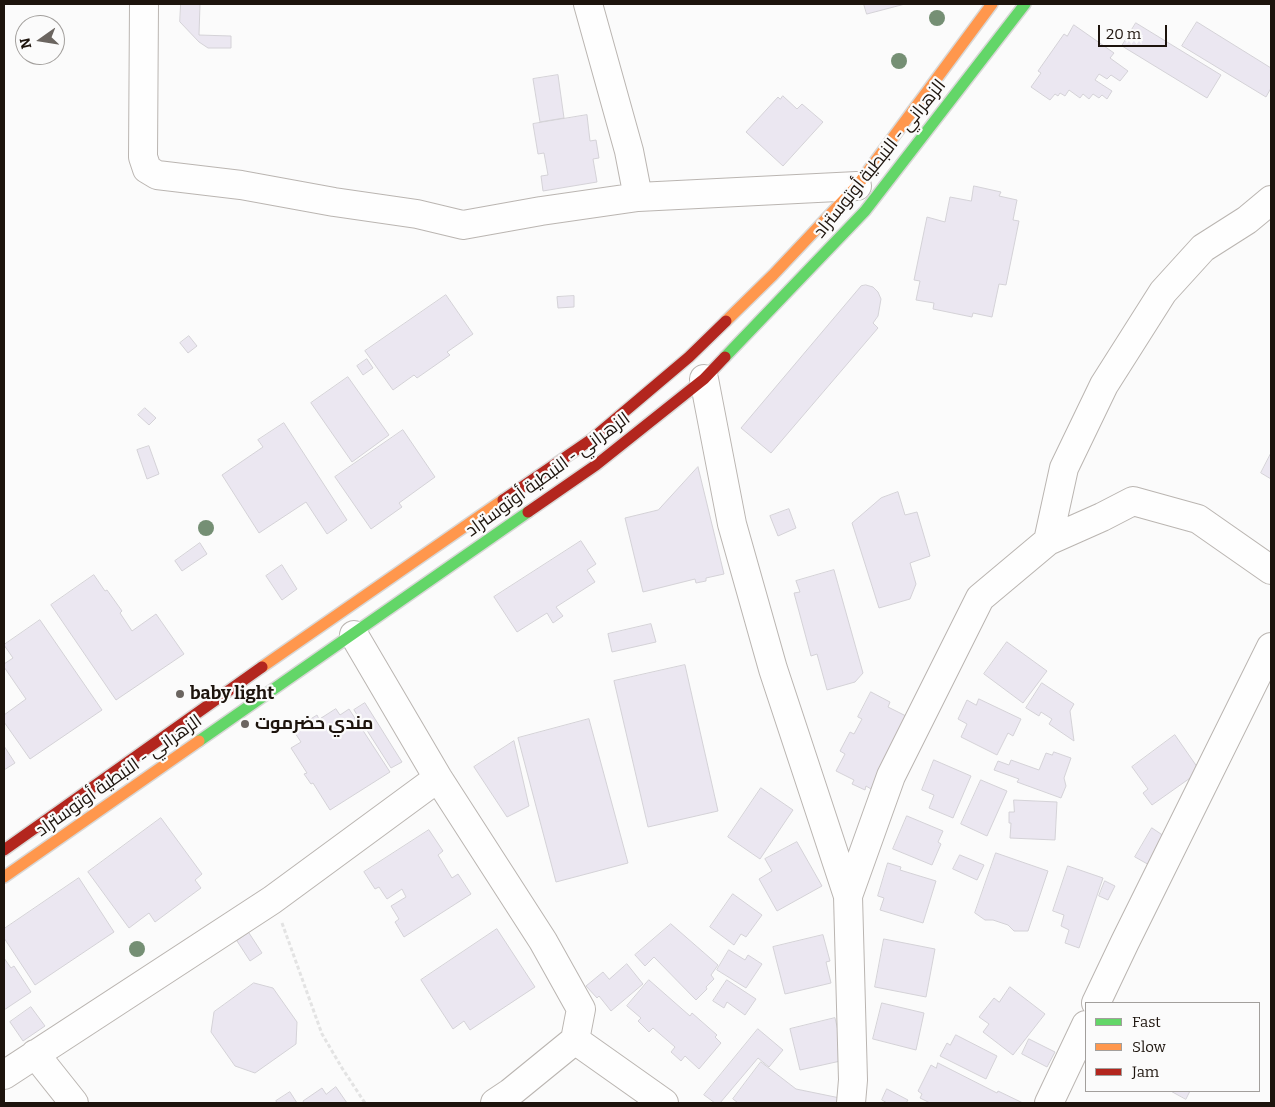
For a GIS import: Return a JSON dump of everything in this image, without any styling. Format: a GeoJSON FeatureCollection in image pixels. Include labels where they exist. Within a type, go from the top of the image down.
{"type":"FeatureCollection","features":[{"type":"Feature","properties":{"kind":"highway","name":"الزهراني - النبطية أوتوستراد"},"geometry":{"type":"LineString","coordinates":[[4,850],[352,603],[592,440],[703,343],[773,275],[856,186],[992,4]]}},
{"type":"Feature","properties":{"kind":"highway","name":"الزهراني - النبطية أوتوستراد"},"geometry":{"type":"LineString","coordinates":[[4,877],[596,465],[704,379],[866,211],[1025,4]]}},
{"type":"Feature","properties":{"kind":"street"},"geometry":{"type":"LineString","coordinates":[[144,4],[145,114],[143,150],[148,169],[157,175],[241,185],[334,202],[418,214],[463,225],[541,211],[638,197],[856,186]]}},
{"type":"Feature","properties":{"kind":"street"},"geometry":{"type":"LineString","coordinates":[[588,4],[629,151],[638,197]]}},
{"type":"Feature","properties":{"kind":"street"},"geometry":{"type":"LineString","coordinates":[[1048,540],[1064,468],[1104,386],[1163,292],[1203,248],[1247,220],[1271,200]]}},
{"type":"Feature","properties":{"kind":"street"},"geometry":{"type":"LineString","coordinates":[[704,379],[735,533],[773,669],[848,896],[853,1080],[851,1103]]}},
{"type":"Feature","properties":{"kind":"street"},"geometry":{"type":"LineString","coordinates":[[848,896],[891,776],[980,598],[1048,540],[1133,500],[1198,519],[1271,570]]}},
{"type":"Feature","properties":{"kind":"street"},"geometry":{"type":"LineString","coordinates":[[354,635],[438,778],[543,941],[581,1009],[575,1040],[495,1103]]}},
{"type":"Feature","properties":{"kind":"street"},"geometry":{"type":"LineString","coordinates":[[1096,1002],[1271,647]]}},
{"type":"Feature","properties":{"kind":"street"},"geometry":{"type":"LineString","coordinates":[[4,1075],[272,900],[438,778]]}},
{"type":"Feature","properties":{"kind":"street"},"geometry":{"type":"LineString","coordinates":[[1049,1103],[1085,1027]]}},
{"type":"Feature","properties":{"kind":"street"},"geometry":{"type":"LineString","coordinates":[[575,1040],[664,1103]]}},
{"type":"Feature","properties":{"kind":"street"},"geometry":{"type":"LineString","coordinates":[[35,1054],[74,1103]]}},
{"type":"Feature","properties":{"kind":"path"},"geometry":{"type":"LineString","coordinates":[[272,900],[290,943],[322,1034],[365,1103]]}},
{"type":"Feature","properties":{"kind":"building"},"geometry":{"type":"Polygon","coordinates":[[[181,4],[200,4],[199,35],[231,36],[231,48],[208,48],[199,42],[180,22],[181,4]]]}},
{"type":"Feature","properties":{"kind":"building"},"geometry":{"type":"Polygon","coordinates":[[[864,4],[905,4],[867,14],[864,4]]]}},
{"type":"Feature","properties":{"kind":"building"},"geometry":{"type":"Polygon","coordinates":[[[1197,22],[1271,68],[1271,88],[1266,97],[1182,46],[1197,22]]]}},
{"type":"Feature","properties":{"kind":"building"},"geometry":{"type":"Polygon","coordinates":[[[1136,23],[1221,75],[1207,98],[1122,46],[1136,23]]]}},
{"type":"Feature","properties":{"kind":"building"},"geometry":{"type":"Polygon","coordinates":[[[1074,25],[1114,53],[1110,58],[1128,71],[1120,81],[1111,75],[1107,79],[1099,74],[1095,80],[1112,91],[1107,99],[1102,95],[1099,98],[1093,94],[1089,99],[1083,94],[1080,98],[1069,90],[1065,96],[1060,93],[1058,96],[1055,94],[1050,100],[1031,87],[1041,73],[1038,71],[1064,34],[1067,36],[1074,25]]]}},
{"type":"Feature","properties":{"kind":"building"},"geometry":{"type":"Polygon","coordinates":[[[558,75],[564,118],[540,122],[533,79],[558,75]]]}},
{"type":"Feature","properties":{"kind":"building"},"geometry":{"type":"Polygon","coordinates":[[[783,96],[797,109],[802,104],[823,122],[783,166],[746,132],[778,97],[780,99],[783,96]]]}},
{"type":"Feature","properties":{"kind":"building"},"geometry":{"type":"Polygon","coordinates":[[[587,115],[590,141],[596,140],[599,158],[593,159],[597,182],[543,191],[541,176],[548,175],[544,153],[538,154],[533,124],[587,115]]]}},
{"type":"Feature","properties":{"kind":"building"},"geometry":{"type":"Polygon","coordinates":[[[974,186],[1001,192],[999,196],[1017,200],[1013,220],[1019,221],[1006,285],[999,284],[992,317],[973,313],[972,317],[933,309],[934,303],[916,300],[920,281],[914,280],[927,217],[945,222],[950,197],[971,201],[974,186]]]}},
{"type":"Feature","properties":{"kind":"building"},"geometry":{"type":"Polygon","coordinates":[[[861,286],[873,287],[881,299],[878,316],[873,323],[878,328],[771,453],[741,428],[861,286]]]}},
{"type":"Feature","properties":{"kind":"building"},"geometry":{"type":"Polygon","coordinates":[[[446,295],[473,334],[447,352],[450,355],[417,378],[414,375],[393,390],[365,351],[446,295]]]}},
{"type":"Feature","properties":{"kind":"building"},"geometry":{"type":"Polygon","coordinates":[[[574,296],[574,307],[558,308],[557,297],[574,296]]]}},
{"type":"Feature","properties":{"kind":"building"},"geometry":{"type":"Polygon","coordinates":[[[189,336],[197,346],[188,353],[180,343],[189,336]]]}},
{"type":"Feature","properties":{"kind":"building"},"geometry":{"type":"Polygon","coordinates":[[[367,359],[373,368],[363,375],[357,366],[367,359]]]}},
{"type":"Feature","properties":{"kind":"building"},"geometry":{"type":"Polygon","coordinates":[[[348,377],[389,435],[352,462],[311,403],[348,377]]]}},
{"type":"Feature","properties":{"kind":"building"},"geometry":{"type":"Polygon","coordinates":[[[145,408],[156,418],[149,425],[138,415],[145,408]]]}},
{"type":"Feature","properties":{"kind":"building"},"geometry":{"type":"Polygon","coordinates":[[[284,423],[347,520],[327,534],[306,502],[259,533],[222,475],[263,447],[258,440],[284,423]]]}},
{"type":"Feature","properties":{"kind":"building"},"geometry":{"type":"Polygon","coordinates":[[[403,430],[435,477],[399,503],[402,507],[371,529],[335,477],[403,430]]]}},
{"type":"Feature","properties":{"kind":"building"},"geometry":{"type":"Polygon","coordinates":[[[149,446],[159,474],[147,479],[137,450],[149,446]]]}},
{"type":"Feature","properties":{"kind":"building"},"geometry":{"type":"Polygon","coordinates":[[[1271,453],[1271,479],[1261,473],[1271,453]]]}},
{"type":"Feature","properties":{"kind":"building"},"geometry":{"type":"Polygon","coordinates":[[[698,467],[724,574],[706,578],[706,581],[696,583],[695,579],[643,592],[625,518],[658,510],[698,467]]]}},
{"type":"Feature","properties":{"kind":"building"},"geometry":{"type":"Polygon","coordinates":[[[898,492],[905,515],[917,512],[930,556],[910,563],[916,584],[910,599],[879,608],[852,523],[881,498],[898,492]]]}},
{"type":"Feature","properties":{"kind":"building"},"geometry":{"type":"Polygon","coordinates":[[[789,509],[796,528],[778,536],[770,516],[789,509]]]}},
{"type":"Feature","properties":{"kind":"building"},"geometry":{"type":"Polygon","coordinates":[[[581,541],[596,564],[587,570],[595,582],[556,607],[563,616],[553,623],[547,613],[517,632],[494,597],[581,541]]]}},
{"type":"Feature","properties":{"kind":"building"},"geometry":{"type":"Polygon","coordinates":[[[200,543],[207,554],[182,571],[175,561],[200,543]]]}},
{"type":"Feature","properties":{"kind":"building"},"geometry":{"type":"Polygon","coordinates":[[[282,565],[297,589],[282,600],[266,576],[282,565]]]}},
{"type":"Feature","properties":{"kind":"building"},"geometry":{"type":"Polygon","coordinates":[[[834,570],[863,673],[855,682],[827,690],[817,654],[811,656],[794,593],[800,592],[796,581],[834,570]]]}},
{"type":"Feature","properties":{"kind":"building"},"geometry":{"type":"Polygon","coordinates":[[[94,575],[122,611],[120,613],[132,631],[156,614],[184,654],[116,700],[51,605],[94,575]]]}},
{"type":"Feature","properties":{"kind":"building"},"geometry":{"type":"Polygon","coordinates":[[[40,620],[102,710],[30,759],[4,722],[4,715],[26,699],[4,667],[4,664],[13,658],[4,645],[40,620]]]}},
{"type":"Feature","properties":{"kind":"building"},"geometry":{"type":"Polygon","coordinates":[[[651,624],[656,642],[612,652],[608,634],[651,624]]]}},
{"type":"Feature","properties":{"kind":"building"},"geometry":{"type":"Polygon","coordinates":[[[1007,642],[1047,671],[1023,703],[984,674],[1007,642]]]}},
{"type":"Feature","properties":{"kind":"building"},"geometry":{"type":"Polygon","coordinates":[[[685,665],[718,811],[648,827],[614,681],[685,665]]]}},
{"type":"Feature","properties":{"kind":"building"},"geometry":{"type":"Polygon","coordinates":[[[1042,683],[1074,704],[1070,711],[1074,741],[1049,724],[1052,719],[1041,712],[1039,716],[1026,708],[1042,683]]]}},
{"type":"Feature","properties":{"kind":"building"},"geometry":{"type":"Polygon","coordinates":[[[871,692],[890,702],[888,707],[906,716],[871,789],[866,786],[865,790],[852,784],[854,780],[836,771],[845,754],[840,751],[850,732],[854,734],[862,719],[858,717],[871,692]]]}},
{"type":"Feature","properties":{"kind":"building"},"geometry":{"type":"Polygon","coordinates":[[[979,699],[1021,719],[1013,736],[1008,733],[997,755],[961,737],[967,724],[958,719],[967,700],[976,705],[979,699]]]}},
{"type":"Feature","properties":{"kind":"building"},"geometry":{"type":"Polygon","coordinates":[[[365,703],[402,762],[391,768],[354,710],[365,703]]]}},
{"type":"Feature","properties":{"kind":"building"},"geometry":{"type":"Polygon","coordinates":[[[336,709],[340,715],[349,709],[390,772],[330,810],[313,783],[311,784],[304,774],[307,773],[291,748],[301,742],[293,730],[317,715],[319,719],[336,709]]]}},
{"type":"Feature","properties":{"kind":"building"},"geometry":{"type":"Polygon","coordinates":[[[589,719],[628,863],[556,882],[518,738],[589,719]]]}},
{"type":"Feature","properties":{"kind":"building"},"geometry":{"type":"Polygon","coordinates":[[[1175,735],[1200,771],[1152,805],[1143,793],[1148,789],[1132,767],[1175,735]]]}},
{"type":"Feature","properties":{"kind":"building"},"geometry":{"type":"Polygon","coordinates":[[[514,741],[529,806],[507,817],[474,767],[514,741]]]}},
{"type":"Feature","properties":{"kind":"building"},"geometry":{"type":"Polygon","coordinates":[[[4,746],[15,763],[4,770],[4,746]]]}},
{"type":"Feature","properties":{"kind":"building"},"geometry":{"type":"Polygon","coordinates":[[[1054,752],[1071,758],[1064,778],[1066,786],[1061,798],[1017,782],[1019,779],[994,770],[998,761],[1009,765],[1011,760],[1039,770],[1046,753],[1052,755],[1054,752]]]}},
{"type":"Feature","properties":{"kind":"building"},"geometry":{"type":"Polygon","coordinates":[[[934,760],[971,776],[953,818],[929,808],[934,795],[922,790],[934,760]]]}},
{"type":"Feature","properties":{"kind":"building"},"geometry":{"type":"Polygon","coordinates":[[[981,780],[1007,791],[987,836],[961,824],[981,780]]]}},
{"type":"Feature","properties":{"kind":"building"},"geometry":{"type":"Polygon","coordinates":[[[761,788],[793,810],[760,859],[728,837],[761,788]]]}},
{"type":"Feature","properties":{"kind":"building"},"geometry":{"type":"Polygon","coordinates":[[[1014,800],[1057,802],[1055,840],[1010,838],[1011,823],[1009,823],[1009,812],[1014,812],[1014,800]]]}},
{"type":"Feature","properties":{"kind":"building"},"geometry":{"type":"Polygon","coordinates":[[[907,816],[943,831],[938,842],[941,844],[932,865],[893,849],[907,816]]]}},
{"type":"Feature","properties":{"kind":"building"},"geometry":{"type":"Polygon","coordinates":[[[161,818],[202,874],[195,880],[201,888],[155,922],[149,913],[129,928],[88,872],[161,818]]]}},
{"type":"Feature","properties":{"kind":"building"},"geometry":{"type":"Polygon","coordinates":[[[1152,828],[1167,838],[1151,866],[1135,857],[1152,828]]]}},
{"type":"Feature","properties":{"kind":"building"},"geometry":{"type":"Polygon","coordinates":[[[429,830],[443,851],[438,855],[452,878],[458,874],[471,894],[404,937],[395,922],[399,919],[391,906],[406,897],[402,889],[387,899],[379,887],[375,889],[364,872],[429,830]]]}},
{"type":"Feature","properties":{"kind":"building"},"geometry":{"type":"Polygon","coordinates":[[[797,842],[822,886],[777,911],[759,879],[772,871],[765,859],[797,842]]]}},
{"type":"Feature","properties":{"kind":"building"},"geometry":{"type":"Polygon","coordinates":[[[996,853],[1048,871],[1028,931],[1014,931],[1008,925],[993,920],[985,920],[975,913],[996,853]]]}},
{"type":"Feature","properties":{"kind":"building"},"geometry":{"type":"Polygon","coordinates":[[[960,855],[984,865],[977,880],[953,869],[960,855]]]}},
{"type":"Feature","properties":{"kind":"building"},"geometry":{"type":"Polygon","coordinates":[[[888,863],[901,867],[900,870],[936,881],[923,923],[880,910],[884,898],[878,896],[888,863]]]}},
{"type":"Feature","properties":{"kind":"building"},"geometry":{"type":"Polygon","coordinates":[[[1068,866],[1103,878],[1079,948],[1065,943],[1069,930],[1061,926],[1064,915],[1053,911],[1068,866]]]}},
{"type":"Feature","properties":{"kind":"building"},"geometry":{"type":"Polygon","coordinates":[[[79,878],[114,932],[35,985],[4,938],[4,929],[79,878]]]}},
{"type":"Feature","properties":{"kind":"building"},"geometry":{"type":"Polygon","coordinates":[[[1105,881],[1115,886],[1108,900],[1099,896],[1105,881]]]}},
{"type":"Feature","properties":{"kind":"building"},"geometry":{"type":"Polygon","coordinates":[[[733,894],[762,915],[746,937],[741,934],[734,945],[710,927],[733,894]]]}},
{"type":"Feature","properties":{"kind":"building"},"geometry":{"type":"Polygon","coordinates":[[[671,924],[718,965],[711,975],[714,979],[696,1000],[654,957],[645,966],[635,955],[671,924]]]}},
{"type":"Feature","properties":{"kind":"building"},"geometry":{"type":"Polygon","coordinates":[[[497,929],[535,987],[470,1030],[464,1021],[453,1029],[421,980],[497,929]]]}},
{"type":"Feature","properties":{"kind":"building"},"geometry":{"type":"Polygon","coordinates":[[[249,933],[262,953],[250,961],[237,941],[249,933]]]}},
{"type":"Feature","properties":{"kind":"building"},"geometry":{"type":"Polygon","coordinates":[[[823,935],[830,961],[826,962],[831,983],[785,994],[773,947],[823,935]]]}},
{"type":"Feature","properties":{"kind":"building"},"geometry":{"type":"Polygon","coordinates":[[[884,939],[935,949],[926,997],[875,987],[884,939]]]}},
{"type":"Feature","properties":{"kind":"building"},"geometry":{"type":"Polygon","coordinates":[[[729,950],[745,960],[748,955],[762,964],[746,988],[717,970],[729,950]]]}},
{"type":"Feature","properties":{"kind":"building"},"geometry":{"type":"Polygon","coordinates":[[[4,958],[11,968],[14,966],[31,992],[4,1010],[4,958]]]}},
{"type":"Feature","properties":{"kind":"building"},"geometry":{"type":"Polygon","coordinates":[[[627,964],[643,984],[611,1011],[599,996],[597,998],[586,986],[603,972],[609,979],[627,964]]]}},
{"type":"Feature","properties":{"kind":"building"},"geometry":{"type":"Polygon","coordinates":[[[649,980],[690,1016],[692,1013],[717,1035],[715,1037],[721,1043],[699,1069],[685,1056],[681,1061],[671,1052],[675,1047],[653,1028],[649,1032],[638,1021],[641,1018],[627,1006],[649,980]]]}},
{"type":"Feature","properties":{"kind":"building"},"geometry":{"type":"Polygon","coordinates":[[[727,980],[756,999],[745,1015],[727,1002],[724,1008],[713,1001],[727,980]]]}},
{"type":"Feature","properties":{"kind":"building"},"geometry":{"type":"Polygon","coordinates":[[[254,983],[273,988],[297,1022],[296,1044],[255,1073],[235,1066],[211,1032],[214,1012],[254,983]]]}},
{"type":"Feature","properties":{"kind":"building"},"geometry":{"type":"Polygon","coordinates":[[[1010,987],[1045,1014],[1013,1055],[983,1032],[989,1024],[979,1017],[994,998],[999,1002],[1010,987]]]}},
{"type":"Feature","properties":{"kind":"building"},"geometry":{"type":"Polygon","coordinates":[[[882,1003],[924,1013],[916,1050],[873,1039],[882,1003]]]}},
{"type":"Feature","properties":{"kind":"building"},"geometry":{"type":"Polygon","coordinates":[[[31,1007],[45,1026],[23,1041],[10,1022],[31,1007]]]}},
{"type":"Feature","properties":{"kind":"building"},"geometry":{"type":"Polygon","coordinates":[[[835,1018],[845,1060],[800,1070],[790,1029],[835,1018]]]}},
{"type":"Feature","properties":{"kind":"building"},"geometry":{"type":"Polygon","coordinates":[[[758,1029],[783,1050],[769,1067],[758,1058],[720,1103],[715,1103],[704,1095],[758,1029]]]}},
{"type":"Feature","properties":{"kind":"building"},"geometry":{"type":"Polygon","coordinates":[[[956,1035],[997,1056],[986,1079],[940,1056],[947,1043],[950,1045],[956,1035]]]}},
{"type":"Feature","properties":{"kind":"building"},"geometry":{"type":"Polygon","coordinates":[[[1029,1039],[1055,1052],[1047,1067],[1022,1054],[1029,1039]]]}},
{"type":"Feature","properties":{"kind":"building"},"geometry":{"type":"Polygon","coordinates":[[[761,1062],[796,1089],[840,1098],[838,1103],[738,1103],[733,1099],[761,1062]]]}},
{"type":"Feature","properties":{"kind":"building"},"geometry":{"type":"Polygon","coordinates":[[[938,1063],[997,1093],[998,1091],[1023,1103],[930,1103],[920,1098],[922,1094],[918,1091],[931,1065],[936,1068],[938,1063]]]}},
{"type":"Feature","properties":{"kind":"building"},"geometry":{"type":"Polygon","coordinates":[[[336,1087],[347,1103],[304,1103],[303,1101],[322,1088],[326,1094],[336,1087]]]}},
{"type":"Feature","properties":{"kind":"building"},"geometry":{"type":"Polygon","coordinates":[[[887,1089],[908,1100],[906,1103],[887,1103],[882,1100],[887,1089]]]}},
{"type":"Feature","properties":{"kind":"building"},"geometry":{"type":"Polygon","coordinates":[[[290,1092],[297,1103],[277,1103],[276,1101],[290,1092]]]}},
{"type":"Feature","properties":{"kind":"building"},"geometry":{"type":"Polygon","coordinates":[[[1173,1092],[1190,1092],[1186,1099],[1173,1092]]]}},
{"type":"Feature","properties":{"kind":"traffic: fast"},"geometry":{"type":"LineString","coordinates":[[725,357],[865,211],[1025,4]]}},
{"type":"Feature","properties":{"kind":"traffic: fast"},"geometry":{"type":"LineString","coordinates":[[199,741],[528,512]]}},
{"type":"Feature","properties":{"kind":"traffic: slow"},"geometry":{"type":"LineString","coordinates":[[726,321],[773,275],[857,186],[992,4]]}},
{"type":"Feature","properties":{"kind":"traffic: slow"},"geometry":{"type":"LineString","coordinates":[[262,667],[503,500]]}},
{"type":"Feature","properties":{"kind":"traffic: slow"},"geometry":{"type":"LineString","coordinates":[[4,877],[199,741]]}},
{"type":"Feature","properties":{"kind":"traffic: jam"},"geometry":{"type":"LineString","coordinates":[[503,500],[592,439],[689,357],[726,321]]}},
{"type":"Feature","properties":{"kind":"traffic: jam"},"geometry":{"type":"LineString","coordinates":[[528,512],[596,465],[704,379],[725,357]]}},
{"type":"Feature","properties":{"kind":"traffic: jam"},"geometry":{"type":"LineString","coordinates":[[4,850],[262,667]]}},
{"type":"Feature","properties":{"kind":"place","name":"baby light"},"geometry":{"type":"Point","coordinates":[180,694]}},
{"type":"Feature","properties":{"kind":"place","name":"مندي حضرموت"},"geometry":{"type":"Point","coordinates":[245,724]}}]}
